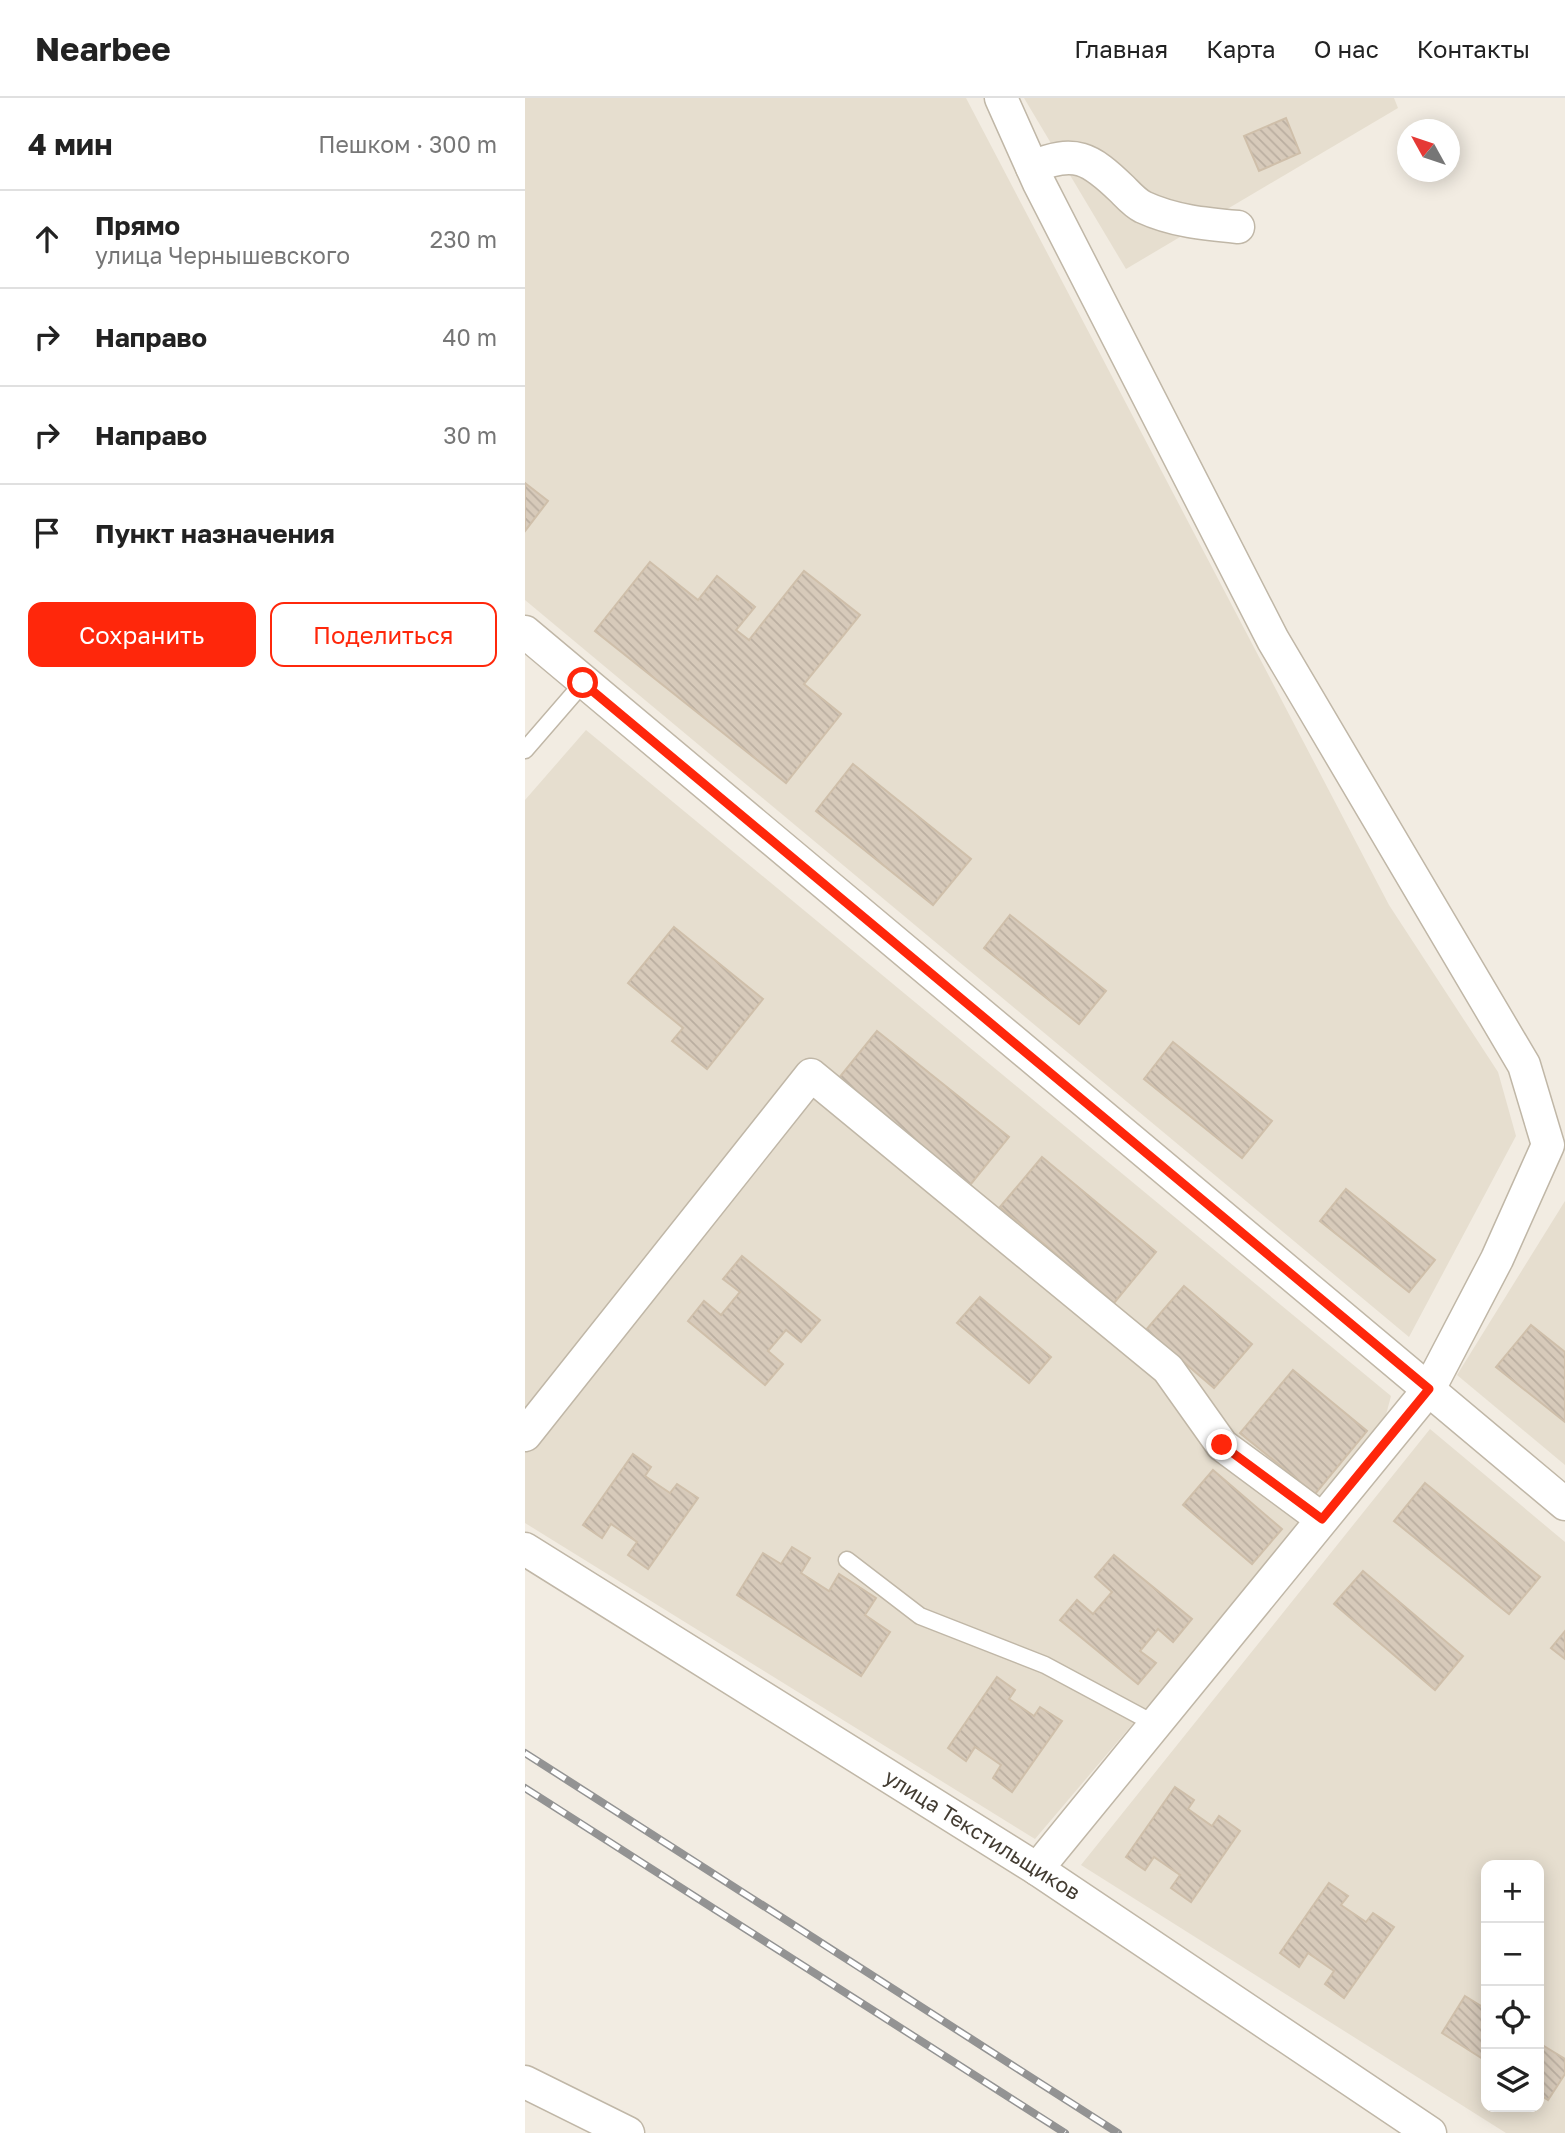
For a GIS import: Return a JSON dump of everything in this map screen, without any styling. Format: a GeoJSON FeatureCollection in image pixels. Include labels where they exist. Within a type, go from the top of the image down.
{"type":"FeatureCollection","features":[{"type":"Feature","properties":{"kind":"street"},"geometry":{"type":"LineString","coordinates":[[1001,98],[1031,167],[1273,640],[1524,1065],[1548,1145],[1497,1259],[1429,1389],[1037,1869]]}},
{"type":"Feature","properties":{"kind":"street"},"geometry":{"type":"LineString","coordinates":[[1031,167],[1053,158],[1081,157],[1103,171],[1140,206],[1189,222],[1238,227]]}},
{"type":"Feature","properties":{"kind":"street"},"geometry":{"type":"LineString","coordinates":[[525,632],[1565,1504]]}},
{"type":"Feature","properties":{"kind":"street"},"geometry":{"type":"LineString","coordinates":[[525,1435],[811,1075],[1168,1369],[1222,1445],[1322,1519]]}},
{"type":"Feature","properties":{"kind":"street","name":"улица Текстильщиков"},"geometry":{"type":"LineString","coordinates":[[525,1549],[1037,1869],[1430,2133]]}},
{"type":"Feature","properties":{"kind":"street"},"geometry":{"type":"LineString","coordinates":[[525,2082],[628,2133]]}},
{"type":"Feature","properties":{"kind":"lane"},"geometry":{"type":"LineString","coordinates":[[525,750],[583,683]]}},
{"type":"Feature","properties":{"kind":"lane"},"geometry":{"type":"LineString","coordinates":[[847,1560],[920,1616],[1045,1665],[1155,1724]]}},
{"type":"Feature","properties":{"kind":"shaded area"},"geometry":{"type":"Polygon","coordinates":[[[525,98],[966,98],[1389,905],[1498,1072],[1516,1136],[1409,1337],[525,600],[525,98]]]}},
{"type":"Feature","properties":{"kind":"shaded area"},"geometry":{"type":"Polygon","coordinates":[[[1024,98],[1394,98],[1398,108],[1126,269],[1024,98]]]}},
{"type":"Feature","properties":{"kind":"shaded area"},"geometry":{"type":"Polygon","coordinates":[[[586,730],[1391,1396],[1382,1430],[1035,1839],[525,1523],[525,800],[586,730]]]}},
{"type":"Feature","properties":{"kind":"shaded area"},"geometry":{"type":"Polygon","coordinates":[[[1565,1201],[1565,1465],[1457,1375],[1565,1201]]]}},
{"type":"Feature","properties":{"kind":"shaded area"},"geometry":{"type":"Polygon","coordinates":[[[1430,1429],[1565,1542],[1565,2133],[1506,2133],[1081,1865],[1430,1429]]]}},
{"type":"Feature","properties":{"kind":"building"},"geometry":{"type":"Polygon","coordinates":[[[1286,118],[1300,153],[1259,171],[1244,136],[1286,118]]]}},
{"type":"Feature","properties":{"kind":"building"},"geometry":{"type":"Polygon","coordinates":[[[525,483],[548,501],[525,531],[525,483]]]}},
{"type":"Feature","properties":{"kind":"building"},"geometry":{"type":"Polygon","coordinates":[[[650,562],[698,600],[717,576],[755,607],[736,630],[749,640],[804,571],[860,615],[804,684],[841,714],[786,783],[595,631],[650,562]]]}},
{"type":"Feature","properties":{"kind":"building"},"geometry":{"type":"Polygon","coordinates":[[[853,764],[971,859],[933,905],[816,811],[853,764]]]}},
{"type":"Feature","properties":{"kind":"building"},"geometry":{"type":"Polygon","coordinates":[[[1010,915],[1106,991],[1079,1024],[984,948],[1010,915]]]}},
{"type":"Feature","properties":{"kind":"building"},"geometry":{"type":"Polygon","coordinates":[[[674,927],[763,999],[707,1069],[672,1041],[683,1028],[628,983],[674,927]]]}},
{"type":"Feature","properties":{"kind":"building"},"geometry":{"type":"Polygon","coordinates":[[[877,1031],[1009,1137],[970,1185],[838,1079],[877,1031]]]}},
{"type":"Feature","properties":{"kind":"building"},"geometry":{"type":"Polygon","coordinates":[[[1173,1042],[1272,1121],[1242,1158],[1144,1079],[1173,1042]]]}},
{"type":"Feature","properties":{"kind":"building"},"geometry":{"type":"Polygon","coordinates":[[[1042,1157],[1156,1252],[1114,1303],[1000,1207],[1042,1157]]]}},
{"type":"Feature","properties":{"kind":"building"},"geometry":{"type":"Polygon","coordinates":[[[1346,1189],[1435,1260],[1409,1292],[1320,1221],[1346,1189]]]}},
{"type":"Feature","properties":{"kind":"building"},"geometry":{"type":"Polygon","coordinates":[[[742,1256],[820,1320],[801,1342],[786,1330],[768,1351],[783,1364],[765,1385],[688,1321],[704,1301],[721,1315],[740,1292],[723,1279],[742,1256]]]}},
{"type":"Feature","properties":{"kind":"building"},"geometry":{"type":"Polygon","coordinates":[[[1184,1286],[1252,1344],[1214,1388],[1146,1330],[1184,1286]]]}},
{"type":"Feature","properties":{"kind":"building"},"geometry":{"type":"Polygon","coordinates":[[[980,1297],[1051,1357],[1029,1383],[957,1323],[980,1297]]]}},
{"type":"Feature","properties":{"kind":"building"},"geometry":{"type":"Polygon","coordinates":[[[1531,1325],[1565,1352],[1565,1422],[1496,1367],[1531,1325]]]}},
{"type":"Feature","properties":{"kind":"building"},"geometry":{"type":"Polygon","coordinates":[[[1293,1370],[1367,1431],[1315,1494],[1240,1433],[1293,1370]]]}},
{"type":"Feature","properties":{"kind":"building"},"geometry":{"type":"Polygon","coordinates":[[[633,1454],[651,1467],[645,1476],[670,1493],[677,1484],[698,1498],[648,1569],[628,1555],[637,1542],[611,1524],[602,1538],[583,1525],[633,1454]]]}},
{"type":"Feature","properties":{"kind":"building"},"geometry":{"type":"Polygon","coordinates":[[[1213,1470],[1282,1529],[1252,1564],[1183,1505],[1213,1470]]]}},
{"type":"Feature","properties":{"kind":"building"},"geometry":{"type":"Polygon","coordinates":[[[1425,1483],[1540,1577],[1509,1614],[1394,1521],[1425,1483]]]}},
{"type":"Feature","properties":{"kind":"building"},"geometry":{"type":"Polygon","coordinates":[[[792,1547],[810,1558],[801,1573],[829,1591],[839,1574],[876,1598],[865,1615],[890,1632],[861,1676],[737,1595],[763,1553],[781,1564],[792,1547]]]}},
{"type":"Feature","properties":{"kind":"building"},"geometry":{"type":"Polygon","coordinates":[[[1114,1555],[1192,1619],[1173,1642],[1158,1629],[1140,1651],[1156,1663],[1138,1684],[1060,1620],[1077,1600],[1093,1614],[1112,1592],[1095,1577],[1114,1555]]]}},
{"type":"Feature","properties":{"kind":"building"},"geometry":{"type":"Polygon","coordinates":[[[1363,1571],[1463,1656],[1435,1690],[1334,1604],[1363,1571]]]}},
{"type":"Feature","properties":{"kind":"building"},"geometry":{"type":"Polygon","coordinates":[[[1565,1631],[1565,1659],[1551,1648],[1565,1631]]]}},
{"type":"Feature","properties":{"kind":"building"},"geometry":{"type":"Polygon","coordinates":[[[997,1677],[1015,1690],[1009,1699],[1034,1716],[1040,1707],[1062,1721],[1012,1792],[993,1778],[1001,1765],[975,1747],[966,1761],[948,1748],[997,1677]]]}},
{"type":"Feature","properties":{"kind":"building"},"geometry":{"type":"Polygon","coordinates":[[[1175,1787],[1194,1800],[1188,1809],[1212,1826],[1219,1816],[1240,1831],[1191,1902],[1171,1888],[1180,1875],[1154,1857],[1145,1870],[1126,1857],[1175,1787]]]}},
{"type":"Feature","properties":{"kind":"building"},"geometry":{"type":"Polygon","coordinates":[[[1329,1883],[1348,1896],[1341,1905],[1366,1922],[1373,1913],[1394,1927],[1344,1998],[1325,1984],[1334,1971],[1308,1953],[1299,1967],[1280,1953],[1329,1883]]]}},
{"type":"Feature","properties":{"kind":"building"},"geometry":{"type":"Polygon","coordinates":[[[1465,1996],[1481,2006],[1481,2058],[1442,2033],[1465,1996]]]}},
{"type":"Feature","properties":{"kind":"building"},"geometry":{"type":"Polygon","coordinates":[[[1544,2046],[1565,2059],[1565,2074],[1548,2100],[1544,2097],[1544,2046]]]}},
{"type":"Feature","properties":{"kind":"railway"},"geometry":{"type":"LineString","coordinates":[[525,1753],[1118,2133]]}},
{"type":"Feature","properties":{"kind":"railway"},"geometry":{"type":"LineString","coordinates":[[525,1788],[1065,2133]]}},
{"type":"Feature","properties":{"kind":"route"},"geometry":{"type":"LineString","coordinates":[[583,683],[1429,1389],[1322,1519],[1222,1445]]}}]}
